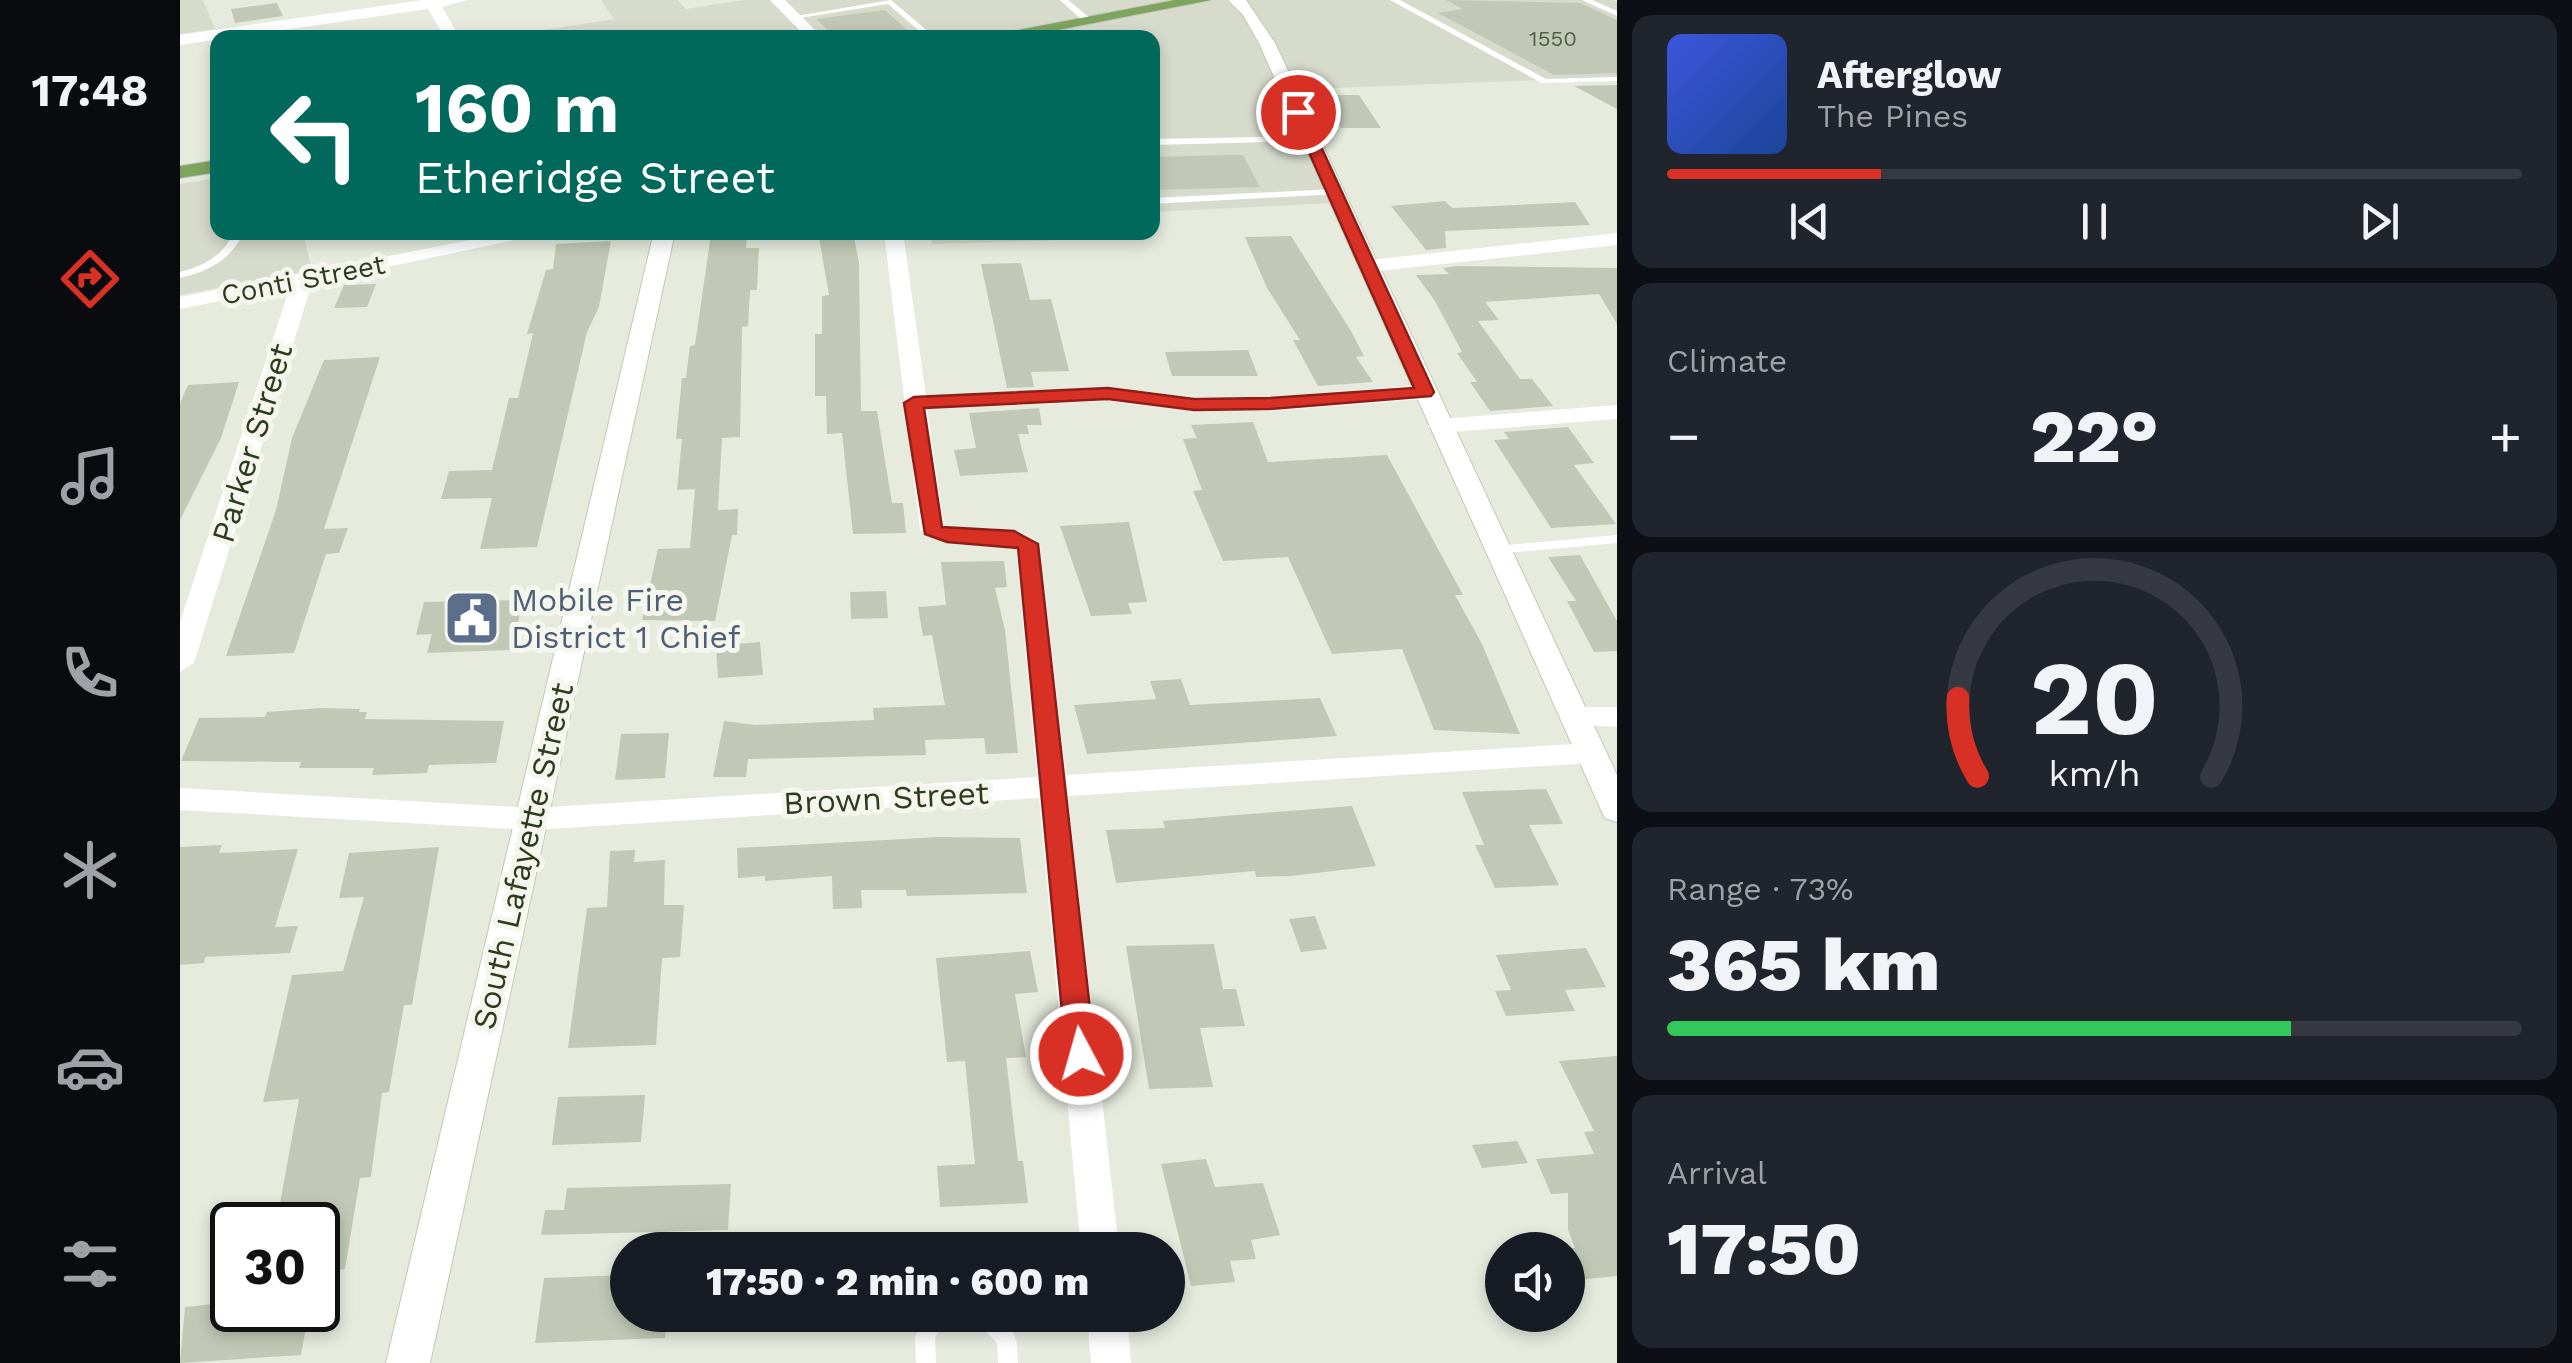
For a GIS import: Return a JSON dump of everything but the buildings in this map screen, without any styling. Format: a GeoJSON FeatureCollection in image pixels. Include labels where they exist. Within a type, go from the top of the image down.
{"type":"FeatureCollection","features":[{"type":"Feature","properties":{"kind":"main road"},"geometry":{"type":"LineString","coordinates":[[1048,30],[1146,4],[1202,0]]}},
{"type":"Feature","properties":{"kind":"main road"},"geometry":{"type":"LineString","coordinates":[[180,172],[210,168]]}},
{"type":"Feature","properties":{"kind":"street"},"geometry":{"type":"LineString","coordinates":[[246,30],[460,0]]}},
{"type":"Feature","properties":{"kind":"street"},"geometry":{"type":"LineString","coordinates":[[777,0],[808,30]]}},
{"type":"Feature","properties":{"kind":"street"},"geometry":{"type":"LineString","coordinates":[[1236,0],[1250,12],[1267,43],[1617,810]]}},
{"type":"Feature","properties":{"kind":"street"},"geometry":{"type":"LineString","coordinates":[[432,2],[448,30]]}},
{"type":"Feature","properties":{"kind":"street"},"geometry":{"type":"LineString","coordinates":[[180,40],[210,35]]}},
{"type":"Feature","properties":{"kind":"street"},"geometry":{"type":"LineString","coordinates":[[1368,266],[1617,239]]}},
{"type":"Feature","properties":{"kind":"street","name":"Conti Street"},"geometry":{"type":"LineString","coordinates":[[180,303],[485,240]]}},
{"type":"Feature","properties":{"kind":"street","name":"South Lafayette Street"},"geometry":{"type":"LineString","coordinates":[[408,1363],[663,240]]}},
{"type":"Feature","properties":{"kind":"street"},"geometry":{"type":"LineString","coordinates":[[893,240],[932,530],[947,536],[1014,538],[1028,544],[1098,1232]]}},
{"type":"Feature","properties":{"kind":"street","name":"Parker Street"},"geometry":{"type":"LineString","coordinates":[[180,662],[303,279]]}},
{"type":"Feature","properties":{"kind":"street"},"geometry":{"type":"LineString","coordinates":[[914,403],[1108,394],[1194,404],[1270,404],[1425,392]]}},
{"type":"Feature","properties":{"kind":"street"},"geometry":{"type":"LineString","coordinates":[[1440,426],[1617,412]]}},
{"type":"Feature","properties":{"kind":"street"},"geometry":{"type":"LineString","coordinates":[[1574,716],[1615,714]]}},
{"type":"Feature","properties":{"kind":"street","name":"Brown Street"},"geometry":{"type":"LineString","coordinates":[[180,799],[532,818],[1591,753]]}},
{"type":"Feature","properties":{"kind":"street"},"geometry":{"type":"LineString","coordinates":[[1108,1332],[1111,1363]]}},
{"type":"Feature","properties":{"kind":"lane"},"geometry":{"type":"LineString","coordinates":[[1064,0],[1086,20]]}},
{"type":"Feature","properties":{"kind":"lane"},"geometry":{"type":"LineString","coordinates":[[1394,0],[1545,81],[1617,78]]}},
{"type":"Feature","properties":{"kind":"lane"},"geometry":{"type":"LineString","coordinates":[[1586,0],[1617,14]]}},
{"type":"Feature","properties":{"kind":"lane"},"geometry":{"type":"LineString","coordinates":[[794,17],[890,2],[923,30]]}},
{"type":"Feature","properties":{"kind":"lane"},"geometry":{"type":"LineString","coordinates":[[1160,142],[1310,138]]}},
{"type":"Feature","properties":{"kind":"lane"},"geometry":{"type":"LineString","coordinates":[[1160,201],[1335,192]]}},
{"type":"Feature","properties":{"kind":"lane"},"geometry":{"type":"LineString","coordinates":[[180,276],[215,263],[231,252],[236,240]]}},
{"type":"Feature","properties":{"kind":"lane"},"geometry":{"type":"LineString","coordinates":[[1496,550],[1617,539]]}},
{"type":"Feature","properties":{"kind":"lane"},"geometry":{"type":"LineString","coordinates":[[926,1363],[928,1332]]}},
{"type":"Feature","properties":{"kind":"lane"},"geometry":{"type":"LineString","coordinates":[[1000,1332],[1007,1339],[1008,1363]]}},
{"type":"Feature","properties":{"kind":"shaded area"},"geometry":{"type":"Polygon","coordinates":[[[180,0],[203,0],[215,29],[180,34],[180,0]]]}},
{"type":"Feature","properties":{"kind":"shaded area"},"geometry":{"type":"Polygon","coordinates":[[[601,0],[678,0],[686,9],[744,0],[1612,0],[1617,2],[1617,77],[1282,90],[1333,203],[1160,212],[1160,30],[543,30],[614,19],[601,0]]]}},
{"type":"Feature","properties":{"kind":"shaded area"},"geometry":{"type":"Polygon","coordinates":[[[210,179],[210,240],[305,240],[312,270],[180,295],[180,184],[210,179]]]}},
{"type":"Feature","properties":{"kind":"shaded area"},"geometry":{"type":"Polygon","coordinates":[[[931,240],[1063,240],[932,244],[931,240]]]}},
{"type":"Feature","properties":{"kind":"place","name":"Mobile Fire District 1 Chief"},"geometry":{"type":"Point","coordinates":[472,618]}},
{"type":"Feature","properties":{"kind":"route"},"geometry":{"type":"LineString","coordinates":[[1081,1054],[1028,544],[1014,538],[947,536],[932,530],[914,403],[1108,394],[1194,404],[1270,404],[1425,392],[1298,112]]}}]}
